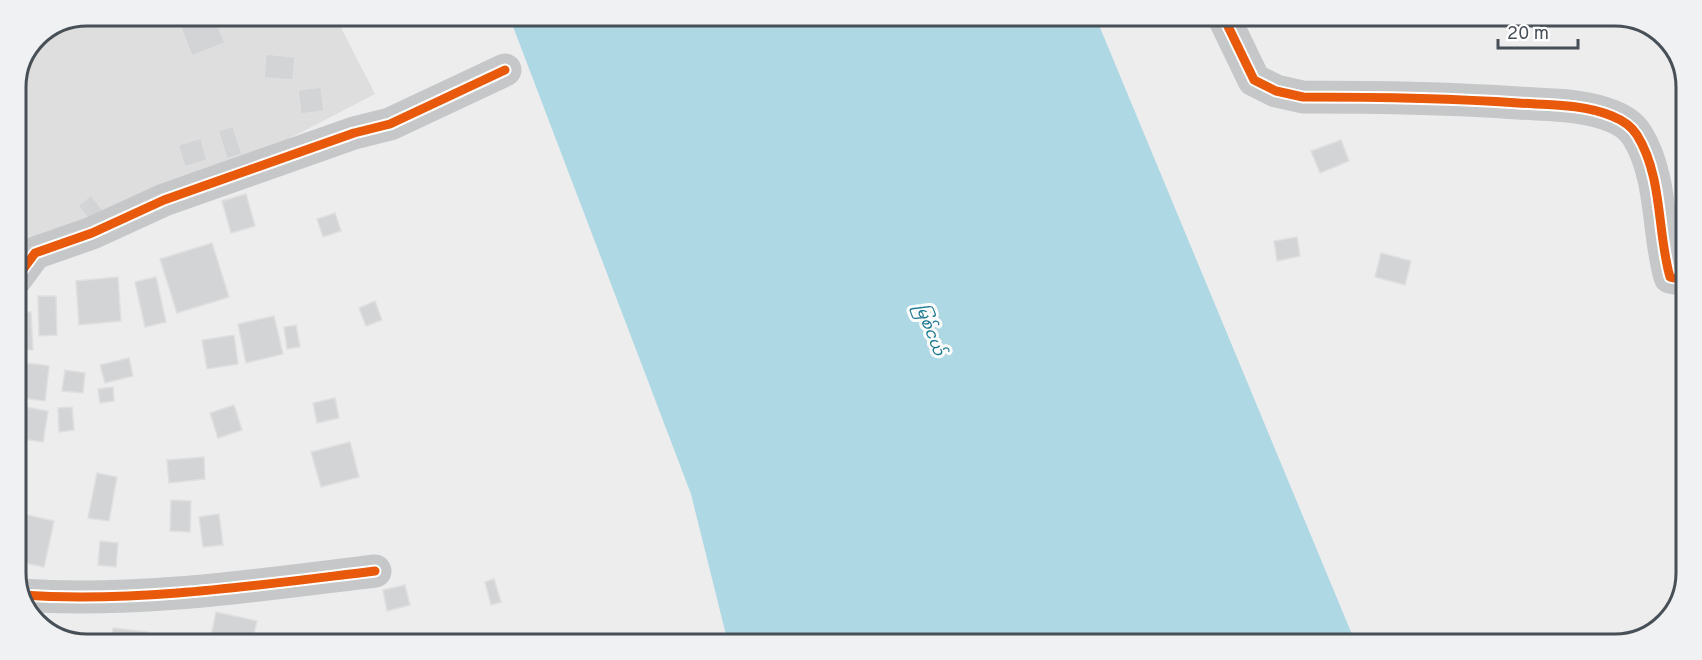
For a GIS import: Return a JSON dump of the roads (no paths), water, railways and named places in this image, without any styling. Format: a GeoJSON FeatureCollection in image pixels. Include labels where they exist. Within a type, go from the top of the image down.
{"type":"FeatureCollection","features":[{"type":"Feature","properties":{"kind":"street"},"geometry":{"type":"LineString","coordinates":[[1228,26],[1254,80],[1276,92],[1303,97],[1472,100],[1570,106],[1612,115],[1626,123],[1636,133],[1643,147],[1654,184],[1665,259],[1670,277],[1676,278]]}},
{"type":"Feature","properties":{"kind":"street"},"geometry":{"type":"LineString","coordinates":[[26,265],[35,253],[92,233],[164,200],[354,133],[390,124],[505,70]]}},
{"type":"Feature","properties":{"kind":"street"},"geometry":{"type":"LineString","coordinates":[[29,595],[133,594],[256,586],[375,570]]}},
{"type":"Feature","properties":{"kind":"water","name":"မြစ်ငယ်"},"geometry":{"type":"Polygon","coordinates":[[[513,26],[1099,26],[1352,634],[726,634],[691,494],[513,26]]]}}]}
